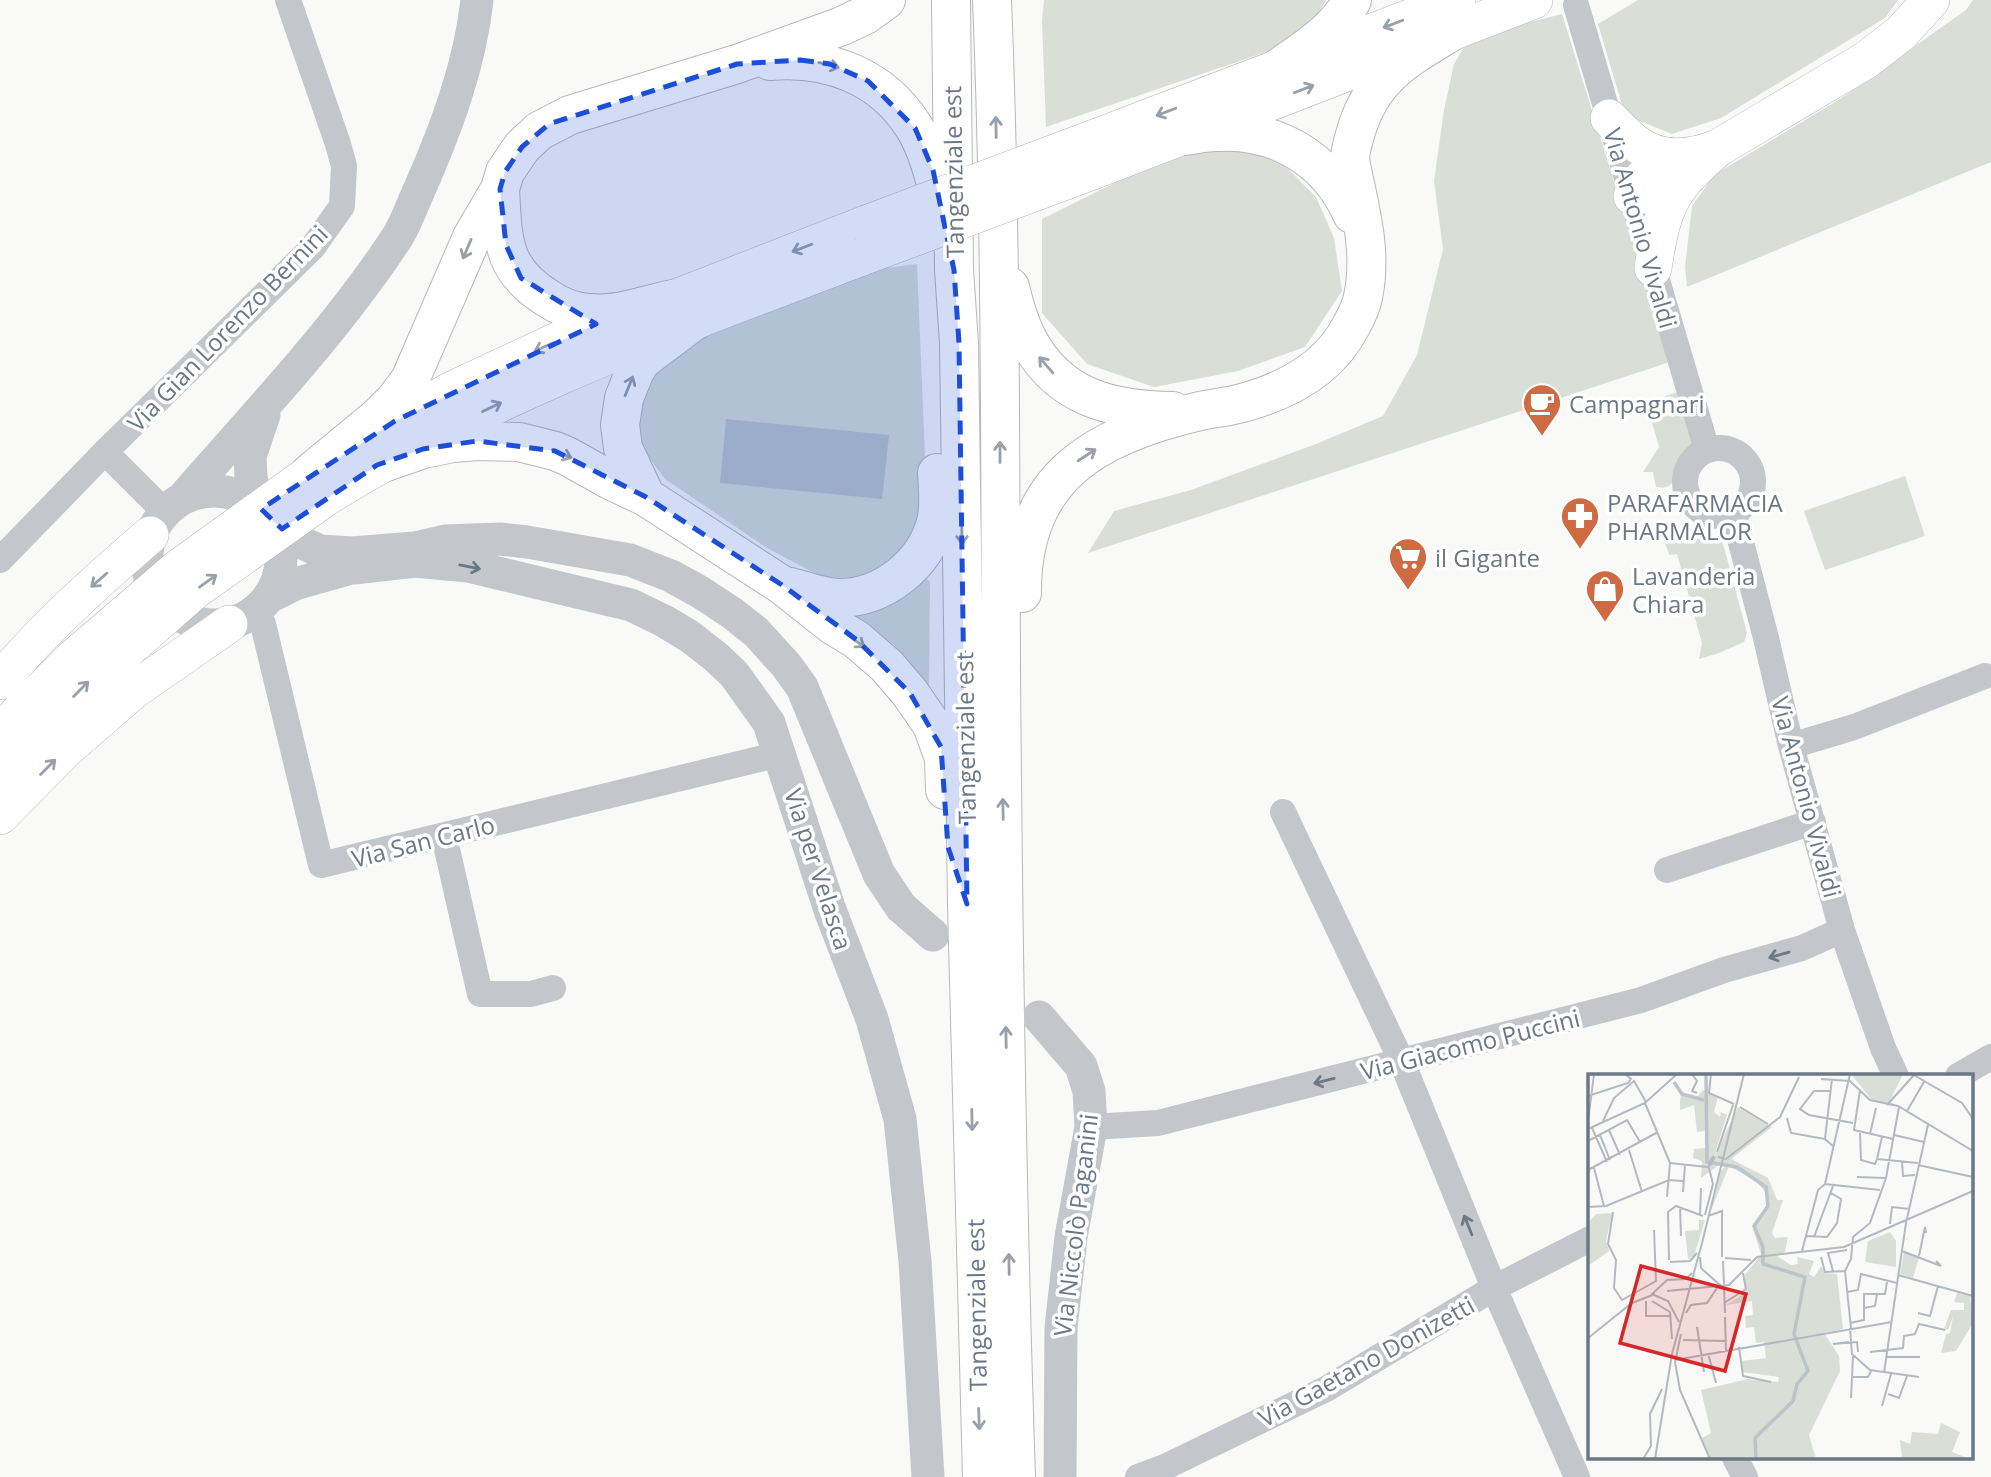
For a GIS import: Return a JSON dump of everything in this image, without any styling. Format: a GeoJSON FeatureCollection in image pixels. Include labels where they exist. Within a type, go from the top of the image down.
{"type":"FeatureCollection","features":[{"type":"Feature","properties":{"kind":"main road"},"geometry":{"type":"LineString","coordinates":[[317,486],[410,380],[472,237],[500,189],[505,172],[522,147],[539,131],[558,120],[737,64],[842,26],[865,15],[886,0]]}},
{"type":"Feature","properties":{"kind":"main road","name":"Tangenziale est"},"geometry":{"type":"LineString","coordinates":[[951,0],[954,270],[960,343],[967,904],[982,1477]]}},
{"type":"Feature","properties":{"kind":"main road","name":"Tangenziale est"},"geometry":{"type":"LineString","coordinates":[[992,0],[998,248],[1001,716],[1010,1333],[1016,1477]]}},
{"type":"Feature","properties":{"kind":"main road"},"geometry":{"type":"LineString","coordinates":[[995,63],[1005,0]]}},
{"type":"Feature","properties":{"kind":"main road"},"geometry":{"type":"LineString","coordinates":[[1277,69],[1339,22],[1352,0]]}},
{"type":"Feature","properties":{"kind":"main road"},"geometry":{"type":"LineString","coordinates":[[0,774],[91,680],[177,569],[317,486],[395,421],[454,389],[570,335],[684,310],[1091,156],[1277,69],[1453,16],[1534,0]]}},
{"type":"Feature","properties":{"kind":"main road"},"geometry":{"type":"LineString","coordinates":[[1632,196],[1698,165],[1718,148],[1866,60],[1901,33],[1931,0]]}},
{"type":"Feature","properties":{"kind":"main road"},"geometry":{"type":"LineString","coordinates":[[1183,136],[1453,16]]}},
{"type":"Feature","properties":{"kind":"main road"},"geometry":{"type":"LineString","coordinates":[[1001,716],[1022,676],[1022,571],[1029,533],[1044,498],[1066,471],[1089,452],[1135,430],[1199,411],[1262,397],[1306,376],[1326,362],[1338,349],[1363,300],[1367,248],[1364,221],[1350,160],[1361,114],[1385,77],[1453,16]]}},
{"type":"Feature","properties":{"kind":"main road"},"geometry":{"type":"LineString","coordinates":[[737,64],[800,60],[830,64],[854,73],[880,89],[915,128],[933,170],[954,270]]}},
{"type":"Feature","properties":{"kind":"main road"},"geometry":{"type":"LineString","coordinates":[[1609,118],[1633,141],[1655,154],[1677,174]]}},
{"type":"Feature","properties":{"kind":"main road"},"geometry":{"type":"LineString","coordinates":[[1091,156],[1214,132],[1237,132],[1281,142],[1300,151],[1331,177],[1348,204],[1367,248]]}},
{"type":"Feature","properties":{"kind":"main road"},"geometry":{"type":"LineString","coordinates":[[1653,268],[1659,232],[1677,174]]}},
{"type":"Feature","properties":{"kind":"main road"},"geometry":{"type":"LineString","coordinates":[[500,189],[502,227],[512,266],[521,278],[542,295],[583,314],[684,310]]}},
{"type":"Feature","properties":{"kind":"main road"},"geometry":{"type":"LineString","coordinates":[[998,248],[1026,336],[1054,374],[1080,393],[1118,407],[1199,411]]}},
{"type":"Feature","properties":{"kind":"main road"},"geometry":{"type":"LineString","coordinates":[[376,465],[515,396],[620,350],[684,310]]}},
{"type":"Feature","properties":{"kind":"main road"},"geometry":{"type":"LineString","coordinates":[[646,497],[623,448],[620,425],[624,398],[642,360],[684,310]]}},
{"type":"Feature","properties":{"kind":"main road"},"geometry":{"type":"LineString","coordinates":[[782,584],[836,598],[870,593],[894,582],[917,559],[925,548],[936,521],[936,411],[960,343]]}},
{"type":"Feature","properties":{"kind":"main road"},"geometry":{"type":"LineString","coordinates":[[317,486],[423,449],[477,441],[519,442],[567,456],[646,497],[782,584],[887,666],[932,725],[944,758],[948,847],[967,904]]}},
{"type":"Feature","properties":{"kind":"main road"},"geometry":{"type":"LineString","coordinates":[[0,681],[20,656],[166,515]]}},
{"type":"Feature","properties":{"kind":"main road"},"geometry":{"type":"LineString","coordinates":[[0,816],[66,749],[134,690],[251,611]]}},
{"type":"Feature","properties":{"kind":"main road"},"geometry":{"type":"LineString","coordinates":[[0,732],[72,659],[131,627]]}},
{"type":"Feature","properties":{"kind":"street","name":"Via Gian Lorenzo Bernini"},"geometry":{"type":"LineString","coordinates":[[0,560],[105,452],[313,247],[342,206],[344,166],[288,0]]}},
{"type":"Feature","properties":{"kind":"street"},"geometry":{"type":"LineString","coordinates":[[271,397],[250,456],[251,478],[264,514],[279,539],[282,559],[279,579],[251,611],[208,625],[188,621],[171,610],[157,595],[149,576],[146,555],[166,515],[341,316],[399,233],[440,142],[466,58],[477,0]]}},
{"type":"Feature","properties":{"kind":"street","name":"Via Antonio Vivaldi"},"geometry":{"type":"LineString","coordinates":[[1576,5],[1707,450]]}},
{"type":"Feature","properties":{"kind":"street"},"geometry":{"type":"LineString","coordinates":[[1728,449],[1746,461],[1751,471],[1752,490],[1741,507],[1733,512],[1710,515],[1700,510],[1686,492],[1686,472],[1690,462],[1707,450],[1728,449]]}},
{"type":"Feature","properties":{"kind":"street","name":"Via Gian Lorenzo Bernini"},"geometry":{"type":"LineString","coordinates":[[105,452],[166,515]]}},
{"type":"Feature","properties":{"kind":"street"},"geometry":{"type":"LineString","coordinates":[[166,515],[201,492],[221,491],[241,496],[296,540],[320,551],[352,553],[415,548],[445,541],[500,539],[630,560],[700,592],[755,632],[786,665],[802,687],[883,882],[901,907],[933,935]]}},
{"type":"Feature","properties":{"kind":"street","name":"Via Antonio Vivaldi"},"geometry":{"type":"LineString","coordinates":[[1733,512],[1791,746],[1842,930],[1883,1048],[1895,1074]]}},
{"type":"Feature","properties":{"kind":"street"},"geometry":{"type":"LineString","coordinates":[[527,542],[557,571],[586,593]]}},
{"type":"Feature","properties":{"kind":"street","name":"Via per Velasca"},"geometry":{"type":"LineString","coordinates":[[251,611],[295,584],[415,548]]}},
{"type":"Feature","properties":{"kind":"street","name":"Via per Velasca"},"geometry":{"type":"LineString","coordinates":[[354,568],[415,561],[468,566],[586,593],[644,610],[689,636],[716,657],[734,674],[764,714],[780,754],[830,911],[872,1019],[900,1119],[915,1261],[928,1477]]}},
{"type":"Feature","properties":{"kind":"street","name":"Via San Carlo"},"geometry":{"type":"LineString","coordinates":[[251,611],[263,624],[321,865],[780,754]]}},
{"type":"Feature","properties":{"kind":"street"},"geometry":{"type":"LineString","coordinates":[[1791,746],[1854,727],[1985,676]]}},
{"type":"Feature","properties":{"kind":"street"},"geometry":{"type":"LineString","coordinates":[[1283,812],[1402,1062],[1494,1288],[1577,1477]]}},
{"type":"Feature","properties":{"kind":"street"},"geometry":{"type":"LineString","coordinates":[[1667,870],[1813,822]]}},
{"type":"Feature","properties":{"kind":"street"},"geometry":{"type":"LineString","coordinates":[[444,836],[480,994],[531,994],[553,988]]}},
{"type":"Feature","properties":{"kind":"street","name":"Via Giacomo Puccini"},"geometry":{"type":"LineString","coordinates":[[1091,1128],[1158,1123],[1641,1000],[1724,970],[1802,948],[1842,930]]}},
{"type":"Feature","properties":{"kind":"street","name":"Via Niccolò Paganini"},"geometry":{"type":"LineString","coordinates":[[1039,1017],[1081,1066],[1089,1091],[1091,1128],[1070,1237],[1061,1328],[1060,1477]]}},
{"type":"Feature","properties":{"kind":"street"},"geometry":{"type":"LineString","coordinates":[[1961,1074],[1991,1057]]}},
{"type":"Feature","properties":{"kind":"street","name":"Via Gaetano Donizetti"},"geometry":{"type":"LineString","coordinates":[[1138,1477],[1165,1467],[1326,1389],[1494,1288],[1588,1240]]}},
{"type":"Feature","properties":{"kind":"street","name":"Via Niccolò Paganini"},"geometry":{"type":"LineString","coordinates":[[1060,1407],[1070,1477]]}},
{"type":"Feature","properties":{"kind":"street"},"geometry":{"type":"LineString","coordinates":[[1736,1460],[1745,1477]]}},
{"type":"Feature","properties":{"kind":"highlighted area"},"geometry":{"type":"Polygon","coordinates":[[[800,60],[830,64],[868,81],[915,128],[933,170],[954,270],[959,343],[967,904],[948,847],[941,747],[910,693],[857,640],[782,585],[646,497],[555,451],[477,441],[423,449],[377,465],[282,529],[261,509],[395,421],[596,324],[521,278],[506,245],[500,189],[505,172],[522,147],[549,124],[737,64],[800,60]]]}},
{"type":"Feature","properties":{"kind":"shaded area"},"geometry":{"type":"Polygon","coordinates":[[[1044,0],[1326,0],[1304,39],[1046,127],[1042,21],[1044,0]]]}},
{"type":"Feature","properties":{"kind":"shaded area"},"geometry":{"type":"Polygon","coordinates":[[[1638,0],[1898,0],[1885,18],[1721,118],[1672,134],[1625,115],[1598,24],[1638,0]]]}},
{"type":"Feature","properties":{"kind":"shaded area"},"geometry":{"type":"Polygon","coordinates":[[[1973,0],[1991,0],[1991,162],[1687,287],[1685,267],[1692,206],[1714,175],[1840,99],[1966,10],[1973,0]]]}},
{"type":"Feature","properties":{"kind":"shaded area"},"geometry":{"type":"Polygon","coordinates":[[[1562,14],[1670,362],[1088,553],[1114,511],[1191,490],[1383,416],[1417,355],[1443,249],[1434,181],[1444,110],[1454,64],[1470,37],[1562,14]]]}},
{"type":"Feature","properties":{"kind":"shaded area"},"geometry":{"type":"Polygon","coordinates":[[[1240,149],[1282,163],[1316,197],[1334,238],[1342,291],[1305,347],[1238,371],[1154,387],[1087,364],[1042,313],[1042,219],[1147,167],[1194,153],[1240,149]]]}},
{"type":"Feature","properties":{"kind":"shaded area"},"geometry":{"type":"Polygon","coordinates":[[[917,264],[927,504],[896,565],[851,583],[820,576],[767,548],[665,479],[647,455],[634,421],[639,386],[679,339],[854,272],[917,264]]]}},
{"type":"Feature","properties":{"kind":"shaded area"},"geometry":{"type":"Polygon","coordinates":[[[1678,392],[1693,447],[1680,463],[1670,485],[1656,487],[1653,472],[1643,472],[1659,447],[1646,402],[1678,392]]]}},
{"type":"Feature","properties":{"kind":"shaded area"},"geometry":{"type":"Polygon","coordinates":[[[726,419],[889,435],[882,499],[720,483],[726,419]]]}},
{"type":"Feature","properties":{"kind":"shaded area"},"geometry":{"type":"Polygon","coordinates":[[[1905,476],[1925,536],[1825,570],[1804,511],[1905,476]]]}},
{"type":"Feature","properties":{"kind":"shaded area"},"geometry":{"type":"Polygon","coordinates":[[[1683,525],[1722,540],[1747,633],[1744,642],[1699,659],[1702,643],[1677,554],[1669,555],[1662,533],[1683,525]]]}},
{"type":"Feature","properties":{"kind":"shaded area"},"geometry":{"type":"Polygon","coordinates":[[[924,577],[930,582],[929,687],[894,645],[841,610],[924,577]]]}},
{"type":"Feature","properties":{"kind":"place","name":"Campagnari"},"geometry":{"type":"Point","coordinates":[1542,437]}},
{"type":"Feature","properties":{"kind":"place","name":"PARAFARMACIA PHARMALOR"},"geometry":{"type":"Point","coordinates":[1580,550]}},
{"type":"Feature","properties":{"kind":"place","name":"il Gigante"},"geometry":{"type":"Point","coordinates":[1408,591]}},
{"type":"Feature","properties":{"kind":"place","name":"Lavanderia Chiara"},"geometry":{"type":"Point","coordinates":[1605,623]}}]}
